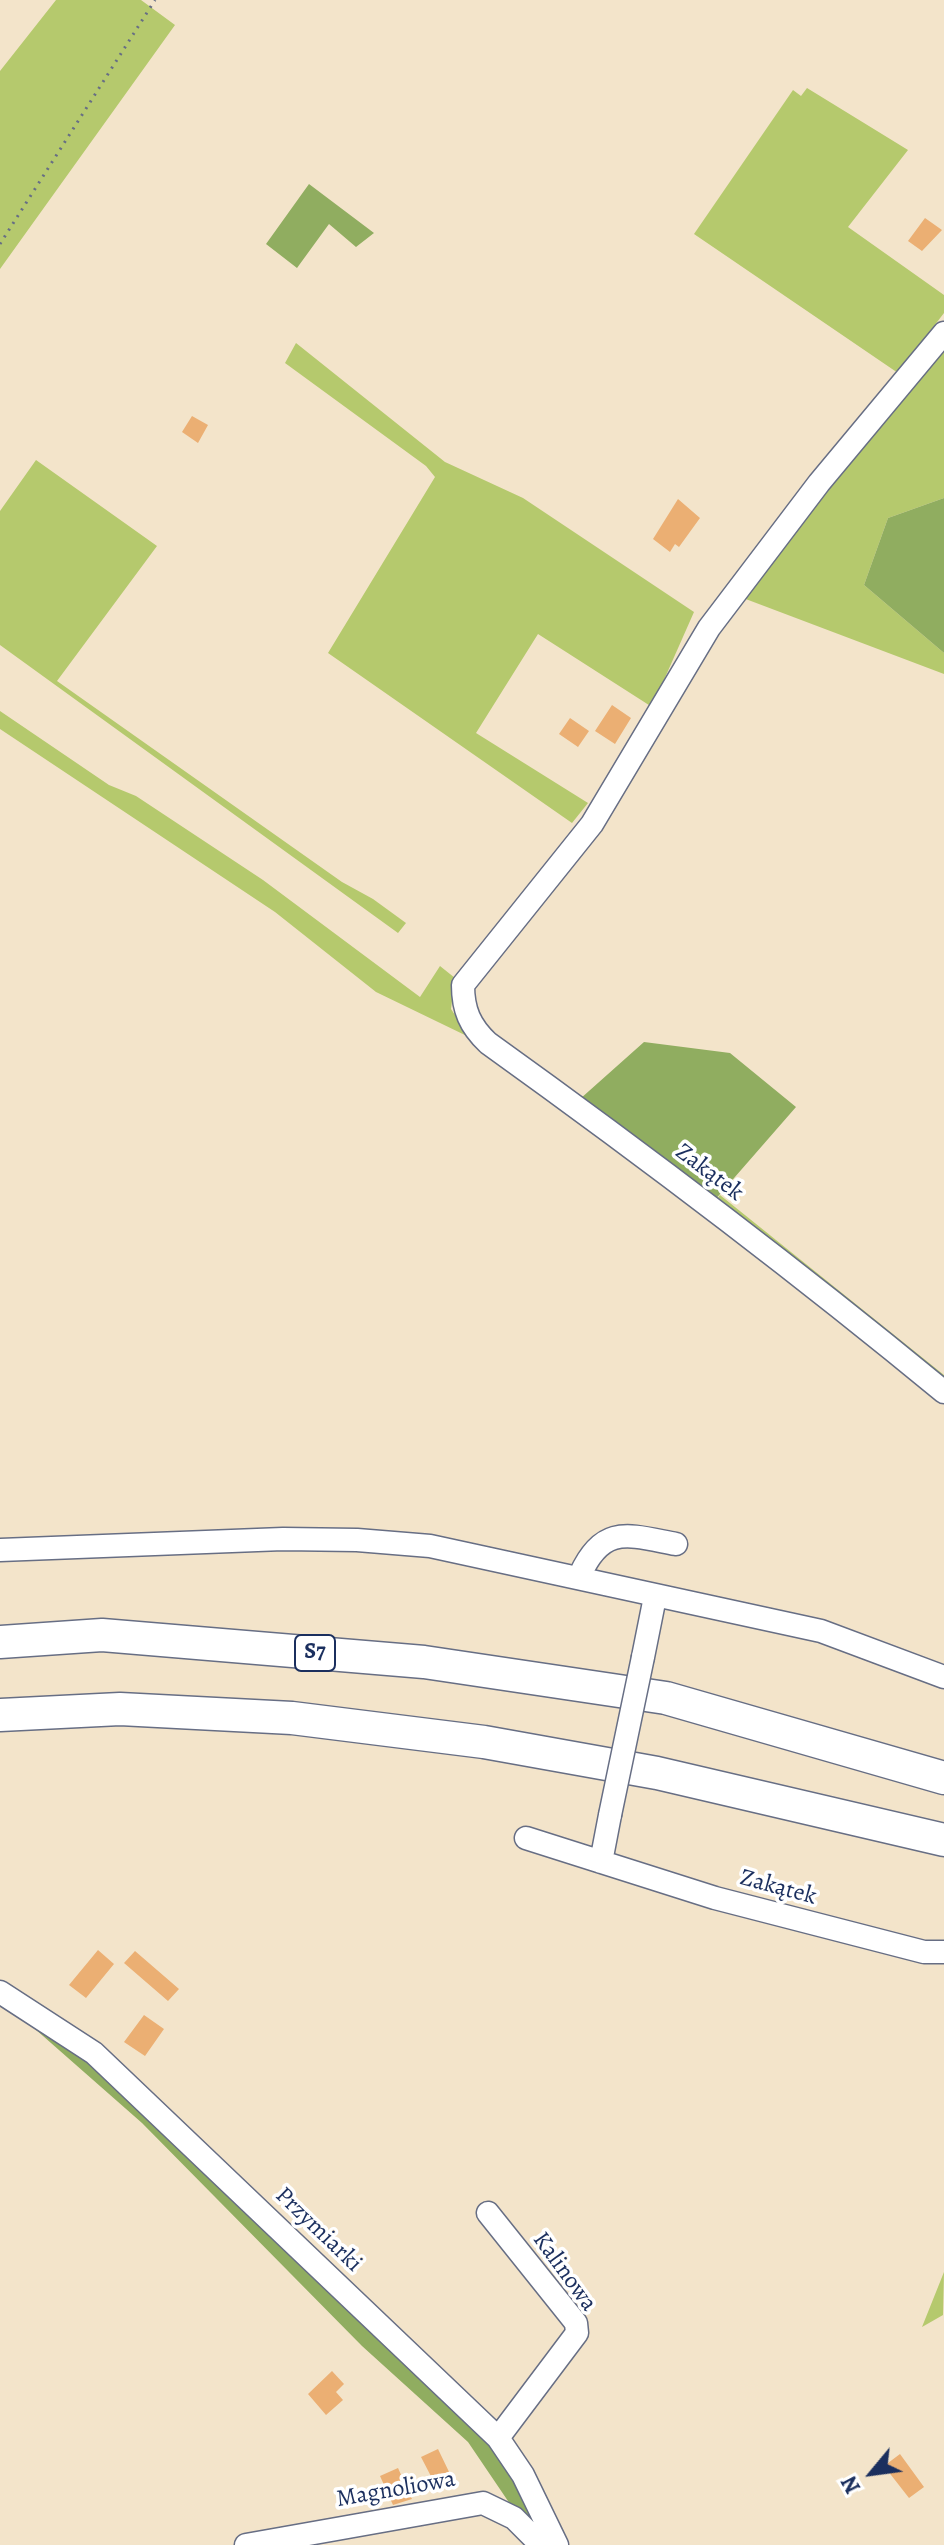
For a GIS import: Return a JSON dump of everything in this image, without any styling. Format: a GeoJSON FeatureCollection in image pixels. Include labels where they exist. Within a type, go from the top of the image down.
{"type":"FeatureCollection","features":[{"type":"Feature","properties":{"kind":"highway","name":"S7"},"geometry":{"type":"LineString","coordinates":[[0,1642],[102,1635],[424,1662],[666,1698],[944,1778]]}},
{"type":"Feature","properties":{"kind":"highway"},"geometry":{"type":"LineString","coordinates":[[0,1715],[120,1709],[292,1718],[484,1742],[657,1773],[944,1840]]}},
{"type":"Feature","properties":{"kind":"street","name":"Zakątek"},"geometry":{"type":"LineString","coordinates":[[944,333],[819,483],[709,628],[592,824],[463,985],[463,1006],[475,1030],[488,1043],[624,1141],[807,1281],[944,1392]]}},
{"type":"Feature","properties":{"kind":"street"},"geometry":{"type":"LineString","coordinates":[[580,1575],[590,1552],[605,1539],[639,1537],[676,1544]]}},
{"type":"Feature","properties":{"kind":"street"},"geometry":{"type":"LineString","coordinates":[[0,1550],[283,1539],[357,1540],[430,1546],[580,1575],[655,1597],[821,1631],[944,1677]]}},
{"type":"Feature","properties":{"kind":"street"},"geometry":{"type":"LineString","coordinates":[[601,1862],[655,1597]]}},
{"type":"Feature","properties":{"kind":"street","name":"Zakątek"},"geometry":{"type":"LineString","coordinates":[[526,1838],[715,1898],[856,1936],[924,1952],[944,1952]]}},
{"type":"Feature","properties":{"kind":"street","name":"Przymiarki"},"geometry":{"type":"LineString","coordinates":[[0,1992],[94,2053],[498,2438],[513,2457],[557,2545]]}},
{"type":"Feature","properties":{"kind":"street","name":"Kalinowa"},"geometry":{"type":"LineString","coordinates":[[488,2213],[576,2323],[577,2333],[498,2438]]}},
{"type":"Feature","properties":{"kind":"street","name":"Magnoliowa"},"geometry":{"type":"LineString","coordinates":[[246,2545],[483,2503],[498,2507],[514,2518],[541,2545]]}},
{"type":"Feature","properties":{"kind":"path"},"geometry":{"type":"LineString","coordinates":[[0,244],[155,0]]}},
{"type":"Feature","properties":{"kind":"green space"},"geometry":{"type":"Polygon","coordinates":[[[56,0],[141,0],[175,25],[0,269],[0,71],[56,0]]]}},
{"type":"Feature","properties":{"kind":"green space"},"geometry":{"type":"Polygon","coordinates":[[[807,88],[908,150],[848,227],[944,295],[944,313],[898,373],[694,234],[793,90],[801,96],[807,88]]]}},
{"type":"Feature","properties":{"kind":"green space"},"geometry":{"type":"Polygon","coordinates":[[[309,184],[374,233],[356,247],[329,224],[297,268],[266,244],[309,184]]]}},
{"type":"Feature","properties":{"kind":"green space"},"geometry":{"type":"Polygon","coordinates":[[[296,343],[445,462],[523,498],[694,612],[652,707],[538,634],[476,733],[588,803],[572,823],[328,653],[435,477],[426,466],[285,363],[296,343]]]}},
{"type":"Feature","properties":{"kind":"green space"},"geometry":{"type":"Polygon","coordinates":[[[944,345],[944,498],[888,518],[864,585],[944,653],[944,674],[743,598],[944,345]]]}},
{"type":"Feature","properties":{"kind":"green space"},"geometry":{"type":"Polygon","coordinates":[[[36,460],[157,546],[57,681],[342,882],[373,899],[406,923],[398,933],[0,645],[0,511],[36,460]]]}},
{"type":"Feature","properties":{"kind":"green space"},"geometry":{"type":"Polygon","coordinates":[[[944,498],[944,653],[864,585],[888,518],[944,498]]]}},
{"type":"Feature","properties":{"kind":"green space"},"geometry":{"type":"Polygon","coordinates":[[[0,711],[109,785],[136,796],[263,880],[420,997],[440,966],[455,978],[451,1009],[469,1036],[715,1201],[720,1195],[944,1375],[944,1400],[708,1213],[469,1037],[376,992],[275,912],[0,729],[0,711]]]}},
{"type":"Feature","properties":{"kind":"green space"},"geometry":{"type":"Polygon","coordinates":[[[644,1042],[730,1053],[796,1107],[714,1201],[580,1099],[644,1042]]]}},
{"type":"Feature","properties":{"kind":"green space"},"geometry":{"type":"Polygon","coordinates":[[[18,2014],[98,2066],[492,2443],[551,2545],[510,2504],[468,2442],[362,2346],[142,2123],[18,2014]]]}},
{"type":"Feature","properties":{"kind":"green space"},"geometry":{"type":"Polygon","coordinates":[[[944,2272],[943,2315],[922,2327],[944,2272]]]}},
{"type":"Feature","properties":{"kind":"building"},"geometry":{"type":"Polygon","coordinates":[[[925,218],[942,230],[922,251],[908,241],[925,218]]]}},
{"type":"Feature","properties":{"kind":"building"},"geometry":{"type":"Polygon","coordinates":[[[192,416],[208,425],[198,443],[182,432],[192,416]]]}},
{"type":"Feature","properties":{"kind":"building"},"geometry":{"type":"Polygon","coordinates":[[[678,499],[700,518],[679,547],[675,544],[670,552],[653,539],[678,499]]]}},
{"type":"Feature","properties":{"kind":"building"},"geometry":{"type":"Polygon","coordinates":[[[612,705],[631,718],[615,744],[595,731],[612,705]]]}},
{"type":"Feature","properties":{"kind":"building"},"geometry":{"type":"Polygon","coordinates":[[[570,718],[589,731],[578,747],[559,734],[570,718]]]}},
{"type":"Feature","properties":{"kind":"building"},"geometry":{"type":"Polygon","coordinates":[[[98,1950],[114,1964],[86,1998],[69,1985],[98,1950]]]}},
{"type":"Feature","properties":{"kind":"building"},"geometry":{"type":"Polygon","coordinates":[[[135,1951],[179,1989],[168,2001],[124,1963],[135,1951]]]}},
{"type":"Feature","properties":{"kind":"building"},"geometry":{"type":"Polygon","coordinates":[[[144,2015],[164,2029],[145,2056],[124,2042],[144,2015]]]}},
{"type":"Feature","properties":{"kind":"building"},"geometry":{"type":"Polygon","coordinates":[[[332,2371],[344,2384],[336,2392],[343,2400],[326,2415],[308,2394],[332,2371]]]}},
{"type":"Feature","properties":{"kind":"building"},"geometry":{"type":"Polygon","coordinates":[[[438,2449],[451,2476],[435,2484],[421,2457],[438,2449]]]}},
{"type":"Feature","properties":{"kind":"building"},"geometry":{"type":"Polygon","coordinates":[[[900,2454],[924,2487],[909,2498],[884,2466],[900,2454]]]}},
{"type":"Feature","properties":{"kind":"building"},"geometry":{"type":"Polygon","coordinates":[[[398,2468],[412,2499],[393,2505],[380,2476],[398,2468]]]}}]}
